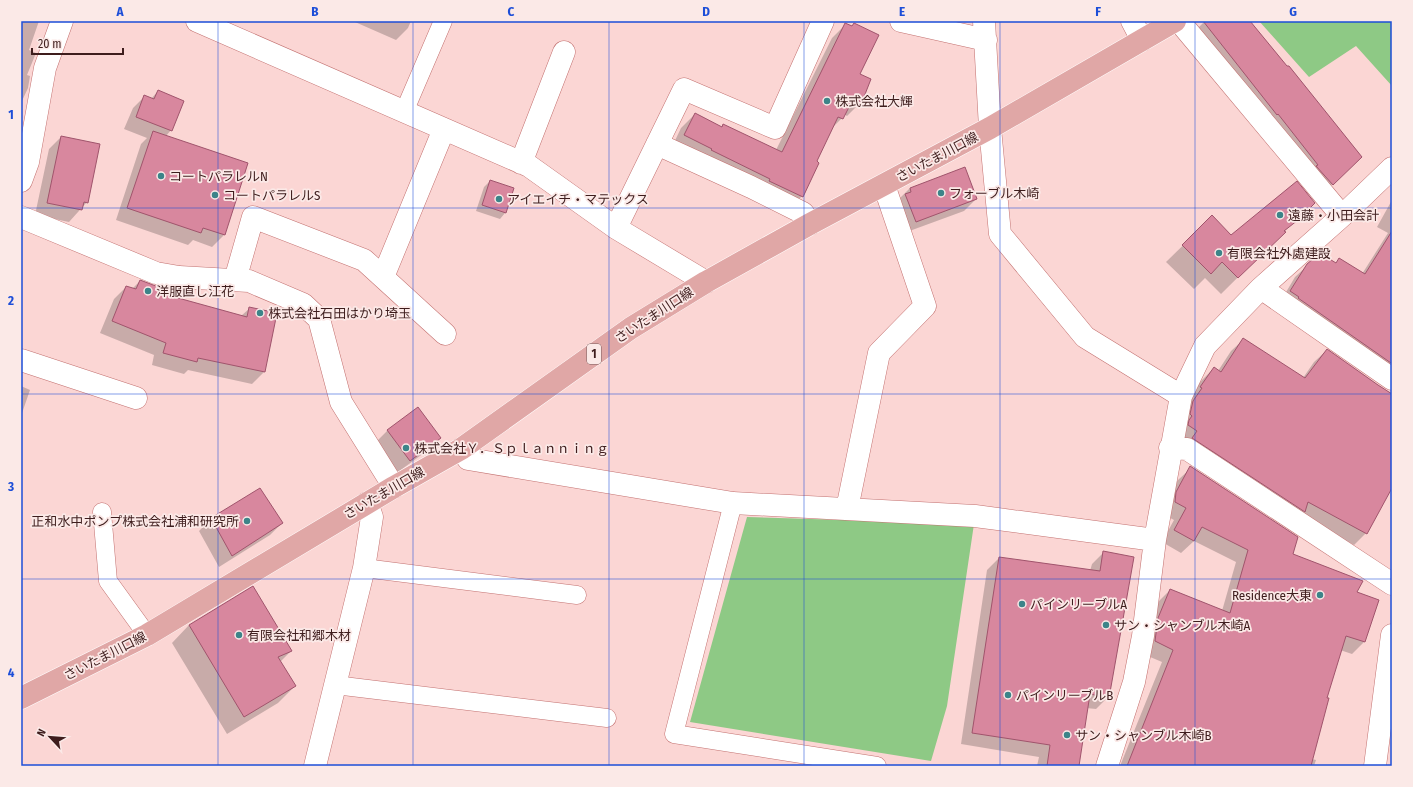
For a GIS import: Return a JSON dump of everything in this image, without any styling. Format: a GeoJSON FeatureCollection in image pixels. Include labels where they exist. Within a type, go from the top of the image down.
{"type":"FeatureCollection","features":[{"type":"Feature","properties":{"kind":"main road","name":"さいたま川口線"},"geometry":{"type":"LineString","coordinates":[[21,698],[147,635],[461,448],[631,328],[706,282],[810,224],[990,128],[1175,21]]}},
{"type":"Feature","properties":{"kind":"street"},"geometry":{"type":"LineString","coordinates":[[21,181],[28,162],[45,68],[62,21]]}},
{"type":"Feature","properties":{"kind":"street"},"geometry":{"type":"LineString","coordinates":[[197,21],[529,166],[616,228],[706,282]]}},
{"type":"Feature","properties":{"kind":"street"},"geometry":{"type":"LineString","coordinates":[[616,228],[684,89],[776,128],[823,21]]}},
{"type":"Feature","properties":{"kind":"street"},"geometry":{"type":"LineString","coordinates":[[900,21],[985,31],[990,128],[1000,234],[1085,337],[1181,396]]}},
{"type":"Feature","properties":{"kind":"street"},"geometry":{"type":"LineString","coordinates":[[1132,21],[1142,40]]}},
{"type":"Feature","properties":{"kind":"street"},"geometry":{"type":"LineString","coordinates":[[1179,21],[1342,216]]}},
{"type":"Feature","properties":{"kind":"street"},"geometry":{"type":"LineString","coordinates":[[521,163],[564,52]]}},
{"type":"Feature","properties":{"kind":"street"},"geometry":{"type":"LineString","coordinates":[[383,277],[444,129]]}},
{"type":"Feature","properties":{"kind":"street"},"geometry":{"type":"LineString","coordinates":[[657,144],[803,213],[810,224]]}},
{"type":"Feature","properties":{"kind":"street"},"geometry":{"type":"LineString","coordinates":[[1112,765],[1134,682],[1143,636],[1155,540],[1170,448],[1181,396],[1205,346],[1262,288],[1342,216],[1392,168]]}},
{"type":"Feature","properties":{"kind":"street"},"geometry":{"type":"LineString","coordinates":[[847,509],[879,353],[925,306],[884,185]]}},
{"type":"Feature","properties":{"kind":"street"},"geometry":{"type":"LineString","coordinates":[[235,280],[253,217],[364,260],[445,334]]}},
{"type":"Feature","properties":{"kind":"street"},"geometry":{"type":"LineString","coordinates":[[21,218],[156,272],[179,277],[249,281],[303,304],[319,319],[341,402],[394,487]]}},
{"type":"Feature","properties":{"kind":"street"},"geometry":{"type":"LineString","coordinates":[[1262,288],[1392,379]]}},
{"type":"Feature","properties":{"kind":"street"},"geometry":{"type":"LineString","coordinates":[[21,360],[136,398]]}},
{"type":"Feature","properties":{"kind":"street"},"geometry":{"type":"LineString","coordinates":[[461,448],[468,459],[733,503],[975,516],[1155,540]]}},
{"type":"Feature","properties":{"kind":"street"},"geometry":{"type":"LineString","coordinates":[[1170,448],[1187,449],[1390,578]]}},
{"type":"Feature","properties":{"kind":"street"},"geometry":{"type":"LineString","coordinates":[[315,766],[364,568],[372,517],[367,503]]}},
{"type":"Feature","properties":{"kind":"street"},"geometry":{"type":"LineString","coordinates":[[1375,766],[1392,636]]}},
{"type":"Feature","properties":{"kind":"lane"},"geometry":{"type":"LineString","coordinates":[[404,112],[443,21]]}},
{"type":"Feature","properties":{"kind":"lane"},"geometry":{"type":"LineString","coordinates":[[733,503],[674,734],[877,766]]}},
{"type":"Feature","properties":{"kind":"lane"},"geometry":{"type":"LineString","coordinates":[[102,512],[108,581],[147,635]]}},
{"type":"Feature","properties":{"kind":"lane"},"geometry":{"type":"LineString","coordinates":[[364,568],[577,595]]}},
{"type":"Feature","properties":{"kind":"lane"},"geometry":{"type":"LineString","coordinates":[[335,685],[607,718]]}},
{"type":"Feature","properties":{"kind":"green space"},"geometry":{"type":"Polygon","coordinates":[[[1259,21],[1392,21],[1392,86],[1356,46],[1309,77],[1259,21]]]}},
{"type":"Feature","properties":{"kind":"green space"},"geometry":{"type":"Polygon","coordinates":[[[747,517],[974,524],[947,706],[931,761],[690,722],[747,517]]]}},
{"type":"Feature","properties":{"kind":"building"},"geometry":{"type":"Polygon","coordinates":[[[1203,21],[1250,21],[1287,66],[1289,66],[1362,157],[1333,185],[1316,166],[1318,165],[1203,21]]]}},
{"type":"Feature","properties":{"kind":"building"},"geometry":{"type":"Polygon","coordinates":[[[845,23],[852,26],[854,23],[879,35],[860,74],[871,79],[862,102],[853,99],[843,119],[838,117],[817,161],[819,163],[803,197],[769,181],[770,179],[684,135],[695,113],[722,127],[723,124],[782,152],[845,23]]]}},
{"type":"Feature","properties":{"kind":"building"},"geometry":{"type":"Polygon","coordinates":[[[158,90],[184,101],[172,131],[136,117],[144,95],[154,99],[158,90]]]}},
{"type":"Feature","properties":{"kind":"building"},"geometry":{"type":"Polygon","coordinates":[[[153,131],[248,163],[225,235],[203,228],[201,233],[127,208],[153,131]]]}},
{"type":"Feature","properties":{"kind":"building"},"geometry":{"type":"Polygon","coordinates":[[[61,136],[100,144],[88,203],[84,202],[82,210],[47,203],[61,136]]]}},
{"type":"Feature","properties":{"kind":"building","name":"フォーブル木崎"},"geometry":{"type":"Polygon","coordinates":[[[965,167],[977,199],[916,222],[905,194],[911,192],[910,188],[965,167]]]}},
{"type":"Feature","properties":{"kind":"building"},"geometry":{"type":"Polygon","coordinates":[[[490,180],[514,188],[506,213],[482,205],[490,180]]]}},
{"type":"Feature","properties":{"kind":"building"},"geometry":{"type":"Polygon","coordinates":[[[1297,181],[1315,203],[1298,220],[1284,231],[1286,232],[1238,278],[1222,262],[1211,274],[1182,245],[1212,215],[1231,235],[1297,181]]]}},
{"type":"Feature","properties":{"kind":"building"},"geometry":{"type":"Polygon","coordinates":[[[1392,231],[1391,363],[1290,291],[1307,264],[1320,253],[1336,263],[1339,258],[1365,274],[1392,231]]]}},
{"type":"Feature","properties":{"kind":"building"},"geometry":{"type":"Polygon","coordinates":[[[140,280],[161,288],[160,293],[247,317],[249,307],[277,313],[265,372],[198,358],[197,362],[163,353],[166,343],[112,321],[126,286],[136,289],[140,280]]]}},
{"type":"Feature","properties":{"kind":"building"},"geometry":{"type":"Polygon","coordinates":[[[1243,338],[1305,378],[1327,349],[1392,394],[1392,488],[1367,534],[1308,502],[1305,512],[1192,438],[1197,431],[1188,425],[1192,416],[1190,414],[1193,401],[1202,388],[1200,387],[1214,367],[1221,372],[1243,338]]]}},
{"type":"Feature","properties":{"kind":"building"},"geometry":{"type":"Polygon","coordinates":[[[418,407],[441,438],[410,461],[387,430],[418,407]]]}},
{"type":"Feature","properties":{"kind":"building"},"geometry":{"type":"Polygon","coordinates":[[[1190,466],[1298,537],[1293,554],[1363,581],[1357,592],[1379,600],[1365,642],[1346,636],[1327,698],[1329,698],[1311,766],[1127,766],[1173,650],[1155,641],[1158,618],[1170,589],[1230,613],[1248,550],[1202,527],[1194,541],[1174,530],[1186,508],[1175,502],[1176,492],[1190,466]]]}},
{"type":"Feature","properties":{"kind":"building","name":"正和水中ポンプ株式会社浦和研究所"},"geometry":{"type":"Polygon","coordinates":[[[260,488],[283,523],[232,556],[211,518],[260,488]]]}},
{"type":"Feature","properties":{"kind":"building"},"geometry":{"type":"Polygon","coordinates":[[[1103,551],[1134,557],[1109,698],[1090,694],[1079,766],[1047,766],[1050,745],[972,733],[999,557],[1100,571],[1103,551]]]}},
{"type":"Feature","properties":{"kind":"building","name":"有限会社和郷木材"},"geometry":{"type":"Polygon","coordinates":[[[253,586],[292,651],[278,657],[296,686],[244,717],[189,625],[253,586]]]}},
{"type":"Feature","properties":{"kind":"place","name":"株式会社大輝"},"geometry":{"type":"Point","coordinates":[827,101]}},
{"type":"Feature","properties":{"kind":"place","name":"コートパラレルN"},"geometry":{"type":"Point","coordinates":[161,176]}},
{"type":"Feature","properties":{"kind":"place","name":"フォーブル木崎"},"geometry":{"type":"Point","coordinates":[941,193]}},
{"type":"Feature","properties":{"kind":"place","name":"コートパラレルS"},"geometry":{"type":"Point","coordinates":[215,195]}},
{"type":"Feature","properties":{"kind":"place","name":"アイエイチ・マテックス"},"geometry":{"type":"Point","coordinates":[499,199]}},
{"type":"Feature","properties":{"kind":"place","name":"遠藤・小田会計"},"geometry":{"type":"Point","coordinates":[1280,215]}},
{"type":"Feature","properties":{"kind":"place","name":"有限会社外處建設"},"geometry":{"type":"Point","coordinates":[1219,253]}},
{"type":"Feature","properties":{"kind":"place","name":"洋服直し江花"},"geometry":{"type":"Point","coordinates":[148,291]}},
{"type":"Feature","properties":{"kind":"place","name":"株式会社石田はかり埼玉"},"geometry":{"type":"Point","coordinates":[260,313]}},
{"type":"Feature","properties":{"kind":"place","name":"株式会社Ｙ．Ｓｐｌａｎｎｉｎｇ"},"geometry":{"type":"Point","coordinates":[406,448]}},
{"type":"Feature","properties":{"kind":"place","name":"正和水中ポンプ株式会社浦和研究所"},"geometry":{"type":"Point","coordinates":[247,521]}},
{"type":"Feature","properties":{"kind":"place","name":"Residence大東"},"geometry":{"type":"Point","coordinates":[1320,595]}},
{"type":"Feature","properties":{"kind":"place","name":"パインリーブルA"},"geometry":{"type":"Point","coordinates":[1022,604]}},
{"type":"Feature","properties":{"kind":"place","name":"サン・シャンブル木崎A"},"geometry":{"type":"Point","coordinates":[1106,625]}},
{"type":"Feature","properties":{"kind":"place","name":"有限会社和郷木材"},"geometry":{"type":"Point","coordinates":[239,635]}},
{"type":"Feature","properties":{"kind":"place","name":"パインリーブルB"},"geometry":{"type":"Point","coordinates":[1008,695]}},
{"type":"Feature","properties":{"kind":"place","name":"サン・シャンブル木崎B"},"geometry":{"type":"Point","coordinates":[1067,735]}}]}
